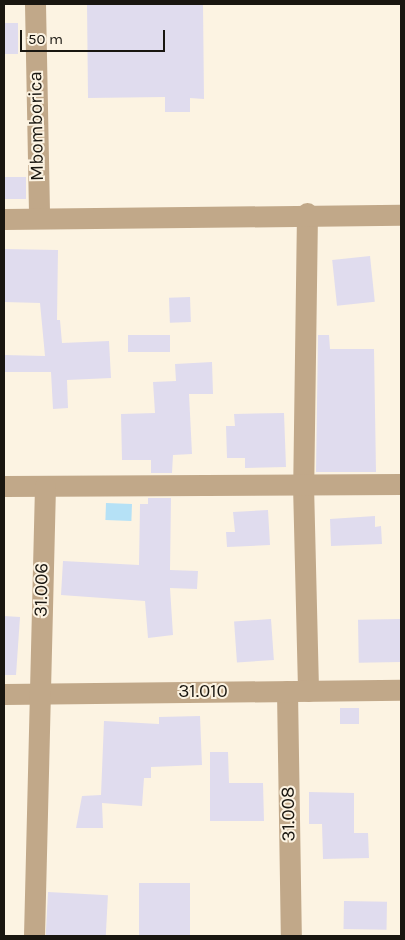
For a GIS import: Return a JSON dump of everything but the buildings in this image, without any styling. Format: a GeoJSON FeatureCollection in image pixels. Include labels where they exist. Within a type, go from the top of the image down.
{"type":"FeatureCollection","features":[{"type":"Feature","properties":{"kind":"street","name":"Mbomborica"},"geometry":{"type":"LineString","coordinates":[[35,4],[39,218]]}},
{"type":"Feature","properties":{"kind":"street"},"geometry":{"type":"LineString","coordinates":[[4,219],[307,213],[401,215]]}},
{"type":"Feature","properties":{"kind":"street","name":"31.008"},"geometry":{"type":"LineString","coordinates":[[291,936],[303,484],[307,213]]}},
{"type":"Feature","properties":{"kind":"street"},"geometry":{"type":"LineString","coordinates":[[4,486],[401,484]]}},
{"type":"Feature","properties":{"kind":"street","name":"31.006"},"geometry":{"type":"LineString","coordinates":[[34,936],[45,486]]}},
{"type":"Feature","properties":{"kind":"street","name":"31.010"},"geometry":{"type":"LineString","coordinates":[[4,694],[401,690]]}},
{"type":"Feature","properties":{"kind":"water"},"geometry":{"type":"Polygon","coordinates":[[[106,503],[132,504],[131,521],[105,520],[106,503]]]}}]}
